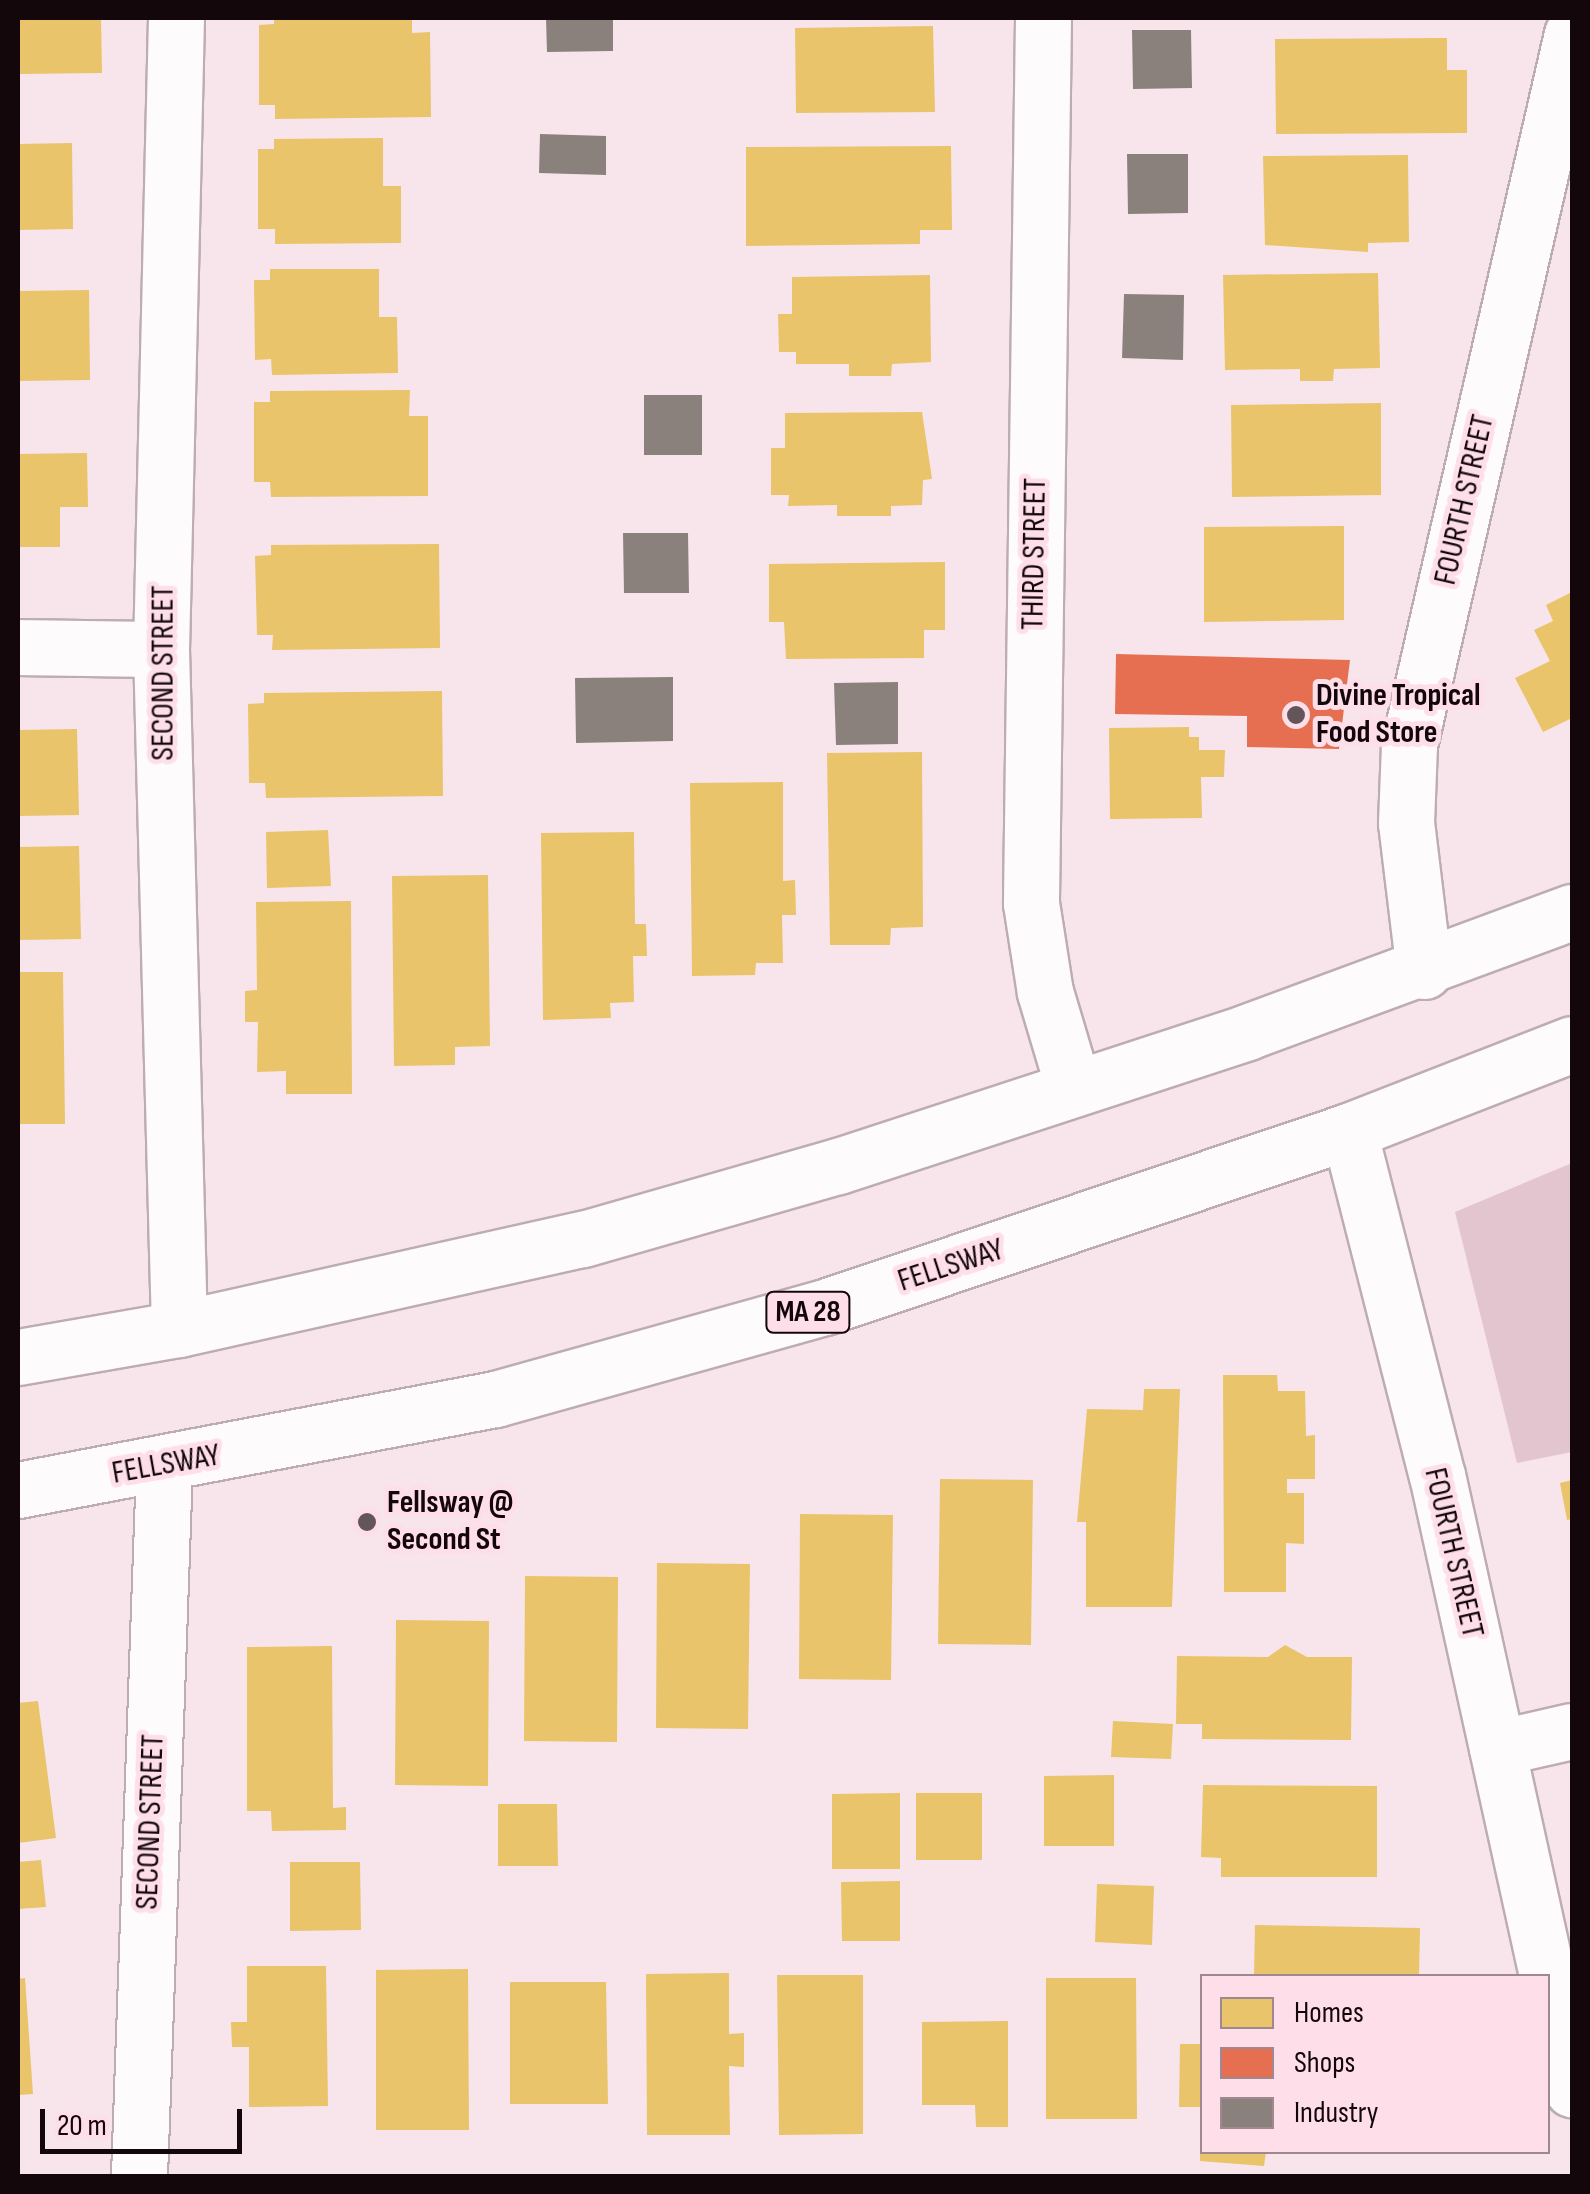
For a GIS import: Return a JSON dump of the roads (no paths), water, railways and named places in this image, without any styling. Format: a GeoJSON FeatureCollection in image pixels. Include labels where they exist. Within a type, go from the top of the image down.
{"type":"FeatureCollection","features":[{"type":"Feature","properties":{"kind":"street","name":"SECOND STREET"},"geometry":{"type":"LineString","coordinates":[[176,18],[161,649],[179,1328]]}},
{"type":"Feature","properties":{"kind":"street","name":"THIRD STREET"},"geometry":{"type":"LineString","coordinates":[[1043,18],[1031,903],[1045,992],[1073,1086]]}},
{"type":"Feature","properties":{"kind":"street","name":"FOURTH STREET"},"geometry":{"type":"LineString","coordinates":[[1424,971],[1406,823],[1409,745],[1572,34]]}},
{"type":"Feature","properties":{"kind":"street"},"geometry":{"type":"LineString","coordinates":[[18,647],[161,649]]}},
{"type":"Feature","properties":{"kind":"street"},"geometry":{"type":"LineString","coordinates":[[18,1357],[179,1328],[583,1239],[838,1166],[1424,971],[1572,912]]}},
{"type":"Feature","properties":{"kind":"street","name":"FELLSWAY"},"geometry":{"type":"LineString","coordinates":[[18,1490],[164,1467],[494,1400],[825,1307],[1349,1132],[1572,1044]]}},
{"type":"Feature","properties":{"kind":"street","name":"FOURTH STREET"},"geometry":{"type":"LineString","coordinates":[[1349,1132],[1437,1475],[1546,1974]]}},
{"type":"Feature","properties":{"kind":"street","name":"SECOND STREET"},"geometry":{"type":"LineString","coordinates":[[139,2176],[164,1467]]}},
{"type":"Feature","properties":{"kind":"street"},"geometry":{"type":"LineString","coordinates":[[1496,1748],[1572,1732]]}},
{"type":"Feature","properties":{"kind":"street","name":"FOURTH STREET"},"geometry":{"type":"LineString","coordinates":[[1550,1990],[1572,2089]]}},
{"type":"Feature","properties":{"kind":"place","name":"Divine Tropical Food Store"},"geometry":{"type":"Point","coordinates":[1296,715]}},
{"type":"Feature","properties":{"kind":"place","name":"Fellsway @ Second St"},"geometry":{"type":"Point","coordinates":[367,1522]}}]}
